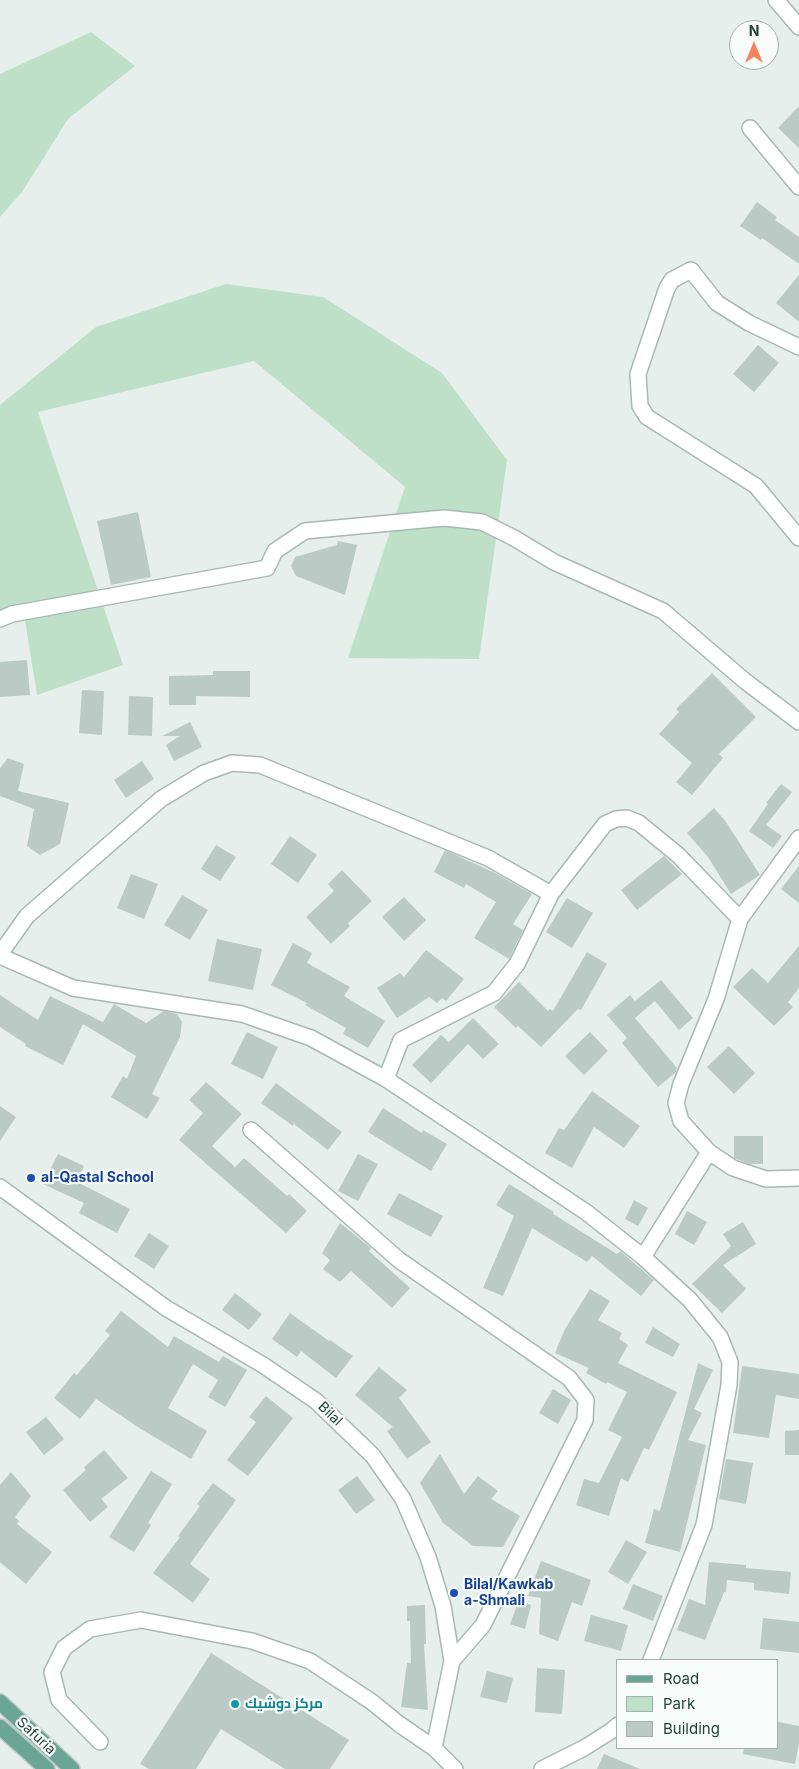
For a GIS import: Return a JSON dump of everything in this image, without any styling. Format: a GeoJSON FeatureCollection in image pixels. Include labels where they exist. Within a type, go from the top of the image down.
{"type":"FeatureCollection","features":[{"type":"Feature","properties":{"kind":"main road","name":"Safuria"},"geometry":{"type":"LineString","coordinates":[[0,1702],[72,1769]]}},
{"type":"Feature","properties":{"kind":"main road","name":"Safuria"},"geometry":{"type":"LineString","coordinates":[[0,1727],[47,1769]]}},
{"type":"Feature","properties":{"kind":"street"},"geometry":{"type":"LineString","coordinates":[[776,0],[799,27]]}},
{"type":"Feature","properties":{"kind":"street"},"geometry":{"type":"LineString","coordinates":[[750,128],[799,187]]}},
{"type":"Feature","properties":{"kind":"street"},"geometry":{"type":"LineString","coordinates":[[799,347],[749,323],[717,303],[691,270],[672,280],[667,288],[638,374],[640,406],[648,417],[756,486],[799,538]]}},
{"type":"Feature","properties":{"kind":"street"},"geometry":{"type":"LineString","coordinates":[[0,620],[12,614],[267,568],[275,551],[305,531],[444,518],[482,522],[514,538],[554,562],[663,610],[744,681],[799,722]]}},
{"type":"Feature","properties":{"kind":"street"},"geometry":{"type":"LineString","coordinates":[[551,894],[479,854],[260,765],[232,763],[204,773],[161,799],[27,916],[0,955],[73,988],[242,1014],[311,1038],[386,1079],[586,1212],[643,1257],[690,1300],[720,1338],[730,1362],[729,1385],[704,1526],[651,1659]]}},
{"type":"Feature","properties":{"kind":"street"},"geometry":{"type":"LineString","coordinates":[[386,1079],[401,1040],[494,993],[517,964],[551,894],[605,824],[616,819],[627,818],[639,823],[678,855],[740,919]]}},
{"type":"Feature","properties":{"kind":"street"},"geometry":{"type":"LineString","coordinates":[[799,838],[740,919],[716,999],[681,1084],[676,1103],[681,1121],[709,1152],[732,1168],[766,1179],[799,1178]]}},
{"type":"Feature","properties":{"kind":"street"},"geometry":{"type":"LineString","coordinates":[[252,1130],[399,1260],[569,1378],[586,1400],[585,1420],[483,1625],[452,1660]]}},
{"type":"Feature","properties":{"kind":"street"},"geometry":{"type":"LineString","coordinates":[[643,1257],[709,1152]]}},
{"type":"Feature","properties":{"kind":"street","name":"Bilal"},"geometry":{"type":"LineString","coordinates":[[0,1187],[166,1308],[264,1365],[316,1401],[373,1456],[403,1499],[428,1557],[442,1606],[452,1660],[434,1748]]}},
{"type":"Feature","properties":{"kind":"street"},"geometry":{"type":"LineString","coordinates":[[100,1742],[59,1700],[52,1672],[64,1648],[90,1629],[141,1620],[252,1640],[310,1661],[372,1702],[399,1724],[434,1748],[455,1769]]}},
{"type":"Feature","properties":{"kind":"street"},"geometry":{"type":"LineString","coordinates":[[542,1769],[584,1748],[616,1726]]}},
{"type":"Feature","properties":{"kind":"green space"},"geometry":{"type":"Polygon","coordinates":[[[91,32],[135,66],[68,119],[22,192],[0,217],[0,74],[91,32]]]}},
{"type":"Feature","properties":{"kind":"green space"},"geometry":{"type":"Polygon","coordinates":[[[226,284],[323,297],[442,373],[507,460],[479,659],[348,658],[405,487],[254,361],[38,412],[123,665],[37,695],[24,614],[0,615],[0,405],[96,327],[226,284]]]}},
{"type":"Feature","properties":{"kind":"building"},"geometry":{"type":"Polygon","coordinates":[[[799,106],[799,148],[778,128],[799,106]]]}},
{"type":"Feature","properties":{"kind":"building"},"geometry":{"type":"Polygon","coordinates":[[[757,202],[777,217],[775,220],[799,237],[799,264],[762,238],[761,240],[740,226],[757,202]]]}},
{"type":"Feature","properties":{"kind":"building"},"geometry":{"type":"Polygon","coordinates":[[[799,275],[799,322],[776,303],[799,275]]]}},
{"type":"Feature","properties":{"kind":"building"},"geometry":{"type":"Polygon","coordinates":[[[758,345],[779,363],[754,392],[733,374],[758,345]]]}},
{"type":"Feature","properties":{"kind":"building"},"geometry":{"type":"Polygon","coordinates":[[[138,512],[151,577],[111,585],[97,521],[138,512]]]}},
{"type":"Feature","properties":{"kind":"building"},"geometry":{"type":"Polygon","coordinates":[[[338,541],[357,545],[345,595],[296,576],[291,566],[295,557],[337,545],[338,541]]]}},
{"type":"Feature","properties":{"kind":"building"},"geometry":{"type":"Polygon","coordinates":[[[27,660],[30,695],[0,697],[0,662],[27,660]]]}},
{"type":"Feature","properties":{"kind":"building"},"geometry":{"type":"Polygon","coordinates":[[[213,671],[250,671],[250,697],[196,696],[196,705],[169,705],[169,676],[213,675],[213,671]]]}},
{"type":"Feature","properties":{"kind":"building"},"geometry":{"type":"Polygon","coordinates":[[[712,673],[756,717],[719,754],[723,758],[692,795],[676,782],[692,763],[659,734],[679,712],[676,709],[712,673]]]}},
{"type":"Feature","properties":{"kind":"building"},"geometry":{"type":"Polygon","coordinates":[[[82,690],[104,691],[102,735],[79,733],[82,690]]]}},
{"type":"Feature","properties":{"kind":"building"},"geometry":{"type":"Polygon","coordinates":[[[129,696],[153,697],[152,736],[128,735],[129,696]]]}},
{"type":"Feature","properties":{"kind":"building"},"geometry":{"type":"Polygon","coordinates":[[[190,722],[202,747],[174,761],[166,745],[180,736],[162,736],[190,722]]]}},
{"type":"Feature","properties":{"kind":"building"},"geometry":{"type":"Polygon","coordinates":[[[8,758],[24,764],[18,791],[69,803],[60,844],[40,855],[27,846],[34,809],[0,796],[0,768],[8,758]]]}},
{"type":"Feature","properties":{"kind":"building"},"geometry":{"type":"Polygon","coordinates":[[[142,761],[154,779],[126,798],[114,780],[142,761]]]}},
{"type":"Feature","properties":{"kind":"building"},"geometry":{"type":"Polygon","coordinates":[[[781,784],[792,792],[766,825],[782,836],[773,848],[749,831],[768,804],[766,803],[781,784]]]}},
{"type":"Feature","properties":{"kind":"building"},"geometry":{"type":"Polygon","coordinates":[[[714,808],[726,822],[760,875],[731,894],[708,857],[687,833],[714,808]]]}},
{"type":"Feature","properties":{"kind":"building"},"geometry":{"type":"Polygon","coordinates":[[[290,836],[317,855],[298,883],[271,864],[290,836]]]}},
{"type":"Feature","properties":{"kind":"building"},"geometry":{"type":"Polygon","coordinates":[[[216,845],[236,857],[220,881],[201,869],[216,845]]]}},
{"type":"Feature","properties":{"kind":"building"},"geometry":{"type":"Polygon","coordinates":[[[445,850],[495,873],[532,894],[513,924],[523,930],[509,959],[474,938],[496,902],[466,884],[464,888],[434,872],[445,850]]]}},
{"type":"Feature","properties":{"kind":"building"},"geometry":{"type":"Polygon","coordinates":[[[664,856],[682,874],[637,910],[621,890],[664,856]]]}},
{"type":"Feature","properties":{"kind":"building"},"geometry":{"type":"Polygon","coordinates":[[[799,866],[799,903],[781,889],[799,866]]]}},
{"type":"Feature","properties":{"kind":"building"},"geometry":{"type":"Polygon","coordinates":[[[342,870],[372,901],[348,923],[350,926],[331,944],[306,917],[334,891],[328,884],[342,870]]]}},
{"type":"Feature","properties":{"kind":"building"},"geometry":{"type":"Polygon","coordinates":[[[131,874],[158,884],[144,919],[117,908],[131,874]]]}},
{"type":"Feature","properties":{"kind":"building"},"geometry":{"type":"Polygon","coordinates":[[[182,895],[208,910],[190,940],[164,925],[182,895]]]}},
{"type":"Feature","properties":{"kind":"building"},"geometry":{"type":"Polygon","coordinates":[[[404,897],[426,920],[404,941],[382,917],[404,897]]]}},
{"type":"Feature","properties":{"kind":"building"},"geometry":{"type":"Polygon","coordinates":[[[567,898],[593,913],[572,948],[546,932],[567,898]]]}},
{"type":"Feature","properties":{"kind":"building"},"geometry":{"type":"Polygon","coordinates":[[[217,939],[262,949],[253,990],[208,981],[217,939]]]}},
{"type":"Feature","properties":{"kind":"building"},"geometry":{"type":"Polygon","coordinates":[[[293,943],[312,953],[307,963],[350,987],[344,996],[385,1021],[368,1048],[343,1034],[346,1028],[305,1005],[307,1003],[271,985],[293,943]]]}},
{"type":"Feature","properties":{"kind":"building"},"geometry":{"type":"Polygon","coordinates":[[[799,946],[799,988],[788,1002],[793,1007],[774,1026],[733,987],[752,968],[768,983],[799,946]]]}},
{"type":"Feature","properties":{"kind":"building"},"geometry":{"type":"Polygon","coordinates":[[[426,950],[464,979],[446,1001],[442,998],[437,1003],[429,997],[397,1018],[377,988],[400,973],[404,977],[426,950]]]}},
{"type":"Feature","properties":{"kind":"building"},"geometry":{"type":"Polygon","coordinates":[[[587,952],[607,964],[581,1010],[578,1009],[541,1047],[518,1026],[516,1028],[494,1007],[519,982],[548,1011],[550,1009],[553,1011],[587,952]]]}},
{"type":"Feature","properties":{"kind":"building"},"geometry":{"type":"Polygon","coordinates":[[[661,980],[693,1018],[679,1030],[655,1001],[635,1018],[677,1068],[676,1072],[658,1087],[622,1043],[627,1038],[607,1015],[630,995],[635,1001],[661,980]]]}},
{"type":"Feature","properties":{"kind":"building"},"geometry":{"type":"Polygon","coordinates":[[[0,995],[38,1020],[50,996],[103,1022],[114,1004],[146,1023],[164,1011],[177,1014],[182,1022],[180,1037],[152,1094],[160,1098],[147,1119],[111,1097],[123,1076],[127,1079],[136,1056],[83,1024],[63,1065],[25,1046],[26,1044],[0,1027],[0,995]]]}},
{"type":"Feature","properties":{"kind":"building"},"geometry":{"type":"Polygon","coordinates":[[[473,1018],[499,1044],[483,1059],[468,1044],[431,1083],[412,1065],[441,1035],[449,1042],[473,1018]]]}},
{"type":"Feature","properties":{"kind":"building"},"geometry":{"type":"Polygon","coordinates":[[[247,1032],[278,1047],[263,1079],[231,1064],[247,1032]]]}},
{"type":"Feature","properties":{"kind":"building"},"geometry":{"type":"Polygon","coordinates":[[[590,1032],[608,1051],[584,1075],[565,1056],[590,1032]]]}},
{"type":"Feature","properties":{"kind":"building"},"geometry":{"type":"Polygon","coordinates":[[[729,1046],[755,1073],[734,1094],[707,1067],[729,1046]]]}},
{"type":"Feature","properties":{"kind":"building"},"geometry":{"type":"Polygon","coordinates":[[[206,1082],[242,1114],[212,1146],[235,1167],[244,1158],[307,1211],[286,1233],[179,1140],[203,1113],[189,1100],[206,1082]]]}},
{"type":"Feature","properties":{"kind":"building"},"geometry":{"type":"Polygon","coordinates":[[[276,1083],[342,1132],[328,1150],[294,1124],[293,1126],[261,1103],[276,1083]]]}},
{"type":"Feature","properties":{"kind":"building"},"geometry":{"type":"Polygon","coordinates":[[[592,1091],[640,1126],[624,1148],[594,1127],[572,1168],[545,1153],[559,1128],[564,1130],[592,1091]]]}},
{"type":"Feature","properties":{"kind":"building"},"geometry":{"type":"Polygon","coordinates":[[[0,1106],[16,1117],[0,1141],[0,1106]]]}},
{"type":"Feature","properties":{"kind":"building"},"geometry":{"type":"Polygon","coordinates":[[[383,1108],[422,1133],[423,1130],[447,1144],[431,1171],[368,1132],[383,1108]]]}},
{"type":"Feature","properties":{"kind":"building"},"geometry":{"type":"Polygon","coordinates":[[[734,1136],[763,1136],[763,1164],[750,1164],[734,1158],[734,1136]]]}},
{"type":"Feature","properties":{"kind":"building"},"geometry":{"type":"Polygon","coordinates":[[[58,1154],[84,1166],[77,1182],[130,1209],[117,1233],[79,1213],[84,1203],[43,1184],[58,1154]]]}},
{"type":"Feature","properties":{"kind":"building"},"geometry":{"type":"Polygon","coordinates":[[[358,1154],[378,1164],[358,1201],[338,1191],[358,1154]]]}},
{"type":"Feature","properties":{"kind":"building"},"geometry":{"type":"Polygon","coordinates":[[[509,1184],[617,1254],[620,1251],[654,1280],[641,1296],[592,1256],[587,1262],[532,1228],[503,1296],[483,1288],[514,1216],[496,1205],[509,1184]]]}},
{"type":"Feature","properties":{"kind":"building"},"geometry":{"type":"Polygon","coordinates":[[[399,1193],[443,1216],[431,1237],[387,1214],[399,1193]]]}},
{"type":"Feature","properties":{"kind":"building"},"geometry":{"type":"Polygon","coordinates":[[[634,1200],[648,1208],[638,1226],[625,1219],[634,1200]]]}},
{"type":"Feature","properties":{"kind":"building"},"geometry":{"type":"Polygon","coordinates":[[[687,1211],[707,1222],[694,1245],[675,1234],[687,1211]]]}},
{"type":"Feature","properties":{"kind":"building"},"geometry":{"type":"Polygon","coordinates":[[[743,1222],[756,1244],[723,1265],[746,1289],[722,1313],[692,1284],[731,1246],[723,1234],[743,1222]]]}},
{"type":"Feature","properties":{"kind":"building"},"geometry":{"type":"Polygon","coordinates":[[[340,1223],[371,1248],[369,1251],[410,1288],[392,1308],[351,1271],[340,1282],[323,1269],[330,1260],[322,1253],[340,1223]]]}},
{"type":"Feature","properties":{"kind":"building"},"geometry":{"type":"Polygon","coordinates":[[[149,1233],[169,1246],[154,1269],[134,1256],[149,1233]]]}},
{"type":"Feature","properties":{"kind":"building"},"geometry":{"type":"Polygon","coordinates":[[[590,1289],[610,1301],[598,1320],[622,1333],[619,1339],[628,1345],[618,1363],[677,1392],[649,1450],[644,1448],[628,1482],[621,1478],[609,1516],[576,1505],[584,1479],[599,1483],[622,1437],[608,1430],[627,1392],[607,1382],[606,1384],[586,1373],[589,1368],[555,1353],[565,1329],[590,1289]]]}},
{"type":"Feature","properties":{"kind":"building"},"geometry":{"type":"Polygon","coordinates":[[[235,1293],[262,1314],[249,1330],[222,1310],[235,1293]]]}},
{"type":"Feature","properties":{"kind":"building"},"geometry":{"type":"Polygon","coordinates":[[[121,1311],[168,1347],[174,1336],[219,1362],[223,1356],[247,1370],[225,1407],[208,1397],[218,1380],[193,1364],[168,1408],[207,1431],[191,1459],[96,1399],[80,1419],[54,1398],[74,1373],[77,1375],[110,1335],[105,1331],[121,1311]]]}},
{"type":"Feature","properties":{"kind":"building"},"geometry":{"type":"Polygon","coordinates":[[[290,1313],[353,1356],[336,1378],[301,1351],[297,1357],[272,1339],[290,1313]]]}},
{"type":"Feature","properties":{"kind":"building"},"geometry":{"type":"Polygon","coordinates":[[[653,1327],[680,1344],[673,1357],[645,1343],[653,1327]]]}},
{"type":"Feature","properties":{"kind":"building"},"geometry":{"type":"Polygon","coordinates":[[[698,1363],[713,1370],[694,1409],[702,1413],[688,1440],[706,1445],[680,1552],[645,1543],[654,1509],[660,1511],[698,1363]]]}},
{"type":"Feature","properties":{"kind":"building"},"geometry":{"type":"Polygon","coordinates":[[[742,1366],[799,1374],[799,1399],[776,1395],[769,1438],[733,1433],[742,1366]]]}},
{"type":"Feature","properties":{"kind":"building"},"geometry":{"type":"Polygon","coordinates":[[[379,1367],[407,1390],[399,1398],[431,1442],[407,1459],[387,1431],[393,1427],[355,1395],[379,1367]]]}},
{"type":"Feature","properties":{"kind":"building"},"geometry":{"type":"Polygon","coordinates":[[[553,1389],[571,1400],[558,1424],[539,1413],[553,1389]]]}},
{"type":"Feature","properties":{"kind":"building"},"geometry":{"type":"Polygon","coordinates":[[[266,1396],[293,1418],[248,1476],[227,1460],[256,1422],[249,1417],[266,1396]]]}},
{"type":"Feature","properties":{"kind":"building"},"geometry":{"type":"Polygon","coordinates":[[[46,1417],[64,1439],[44,1455],[26,1432],[46,1417]]]}},
{"type":"Feature","properties":{"kind":"building"},"geometry":{"type":"Polygon","coordinates":[[[799,1430],[799,1455],[785,1455],[785,1431],[799,1430]]]}},
{"type":"Feature","properties":{"kind":"building"},"geometry":{"type":"Polygon","coordinates":[[[104,1450],[128,1478],[101,1499],[108,1507],[90,1522],[63,1490],[86,1470],[84,1467],[104,1450]]]}},
{"type":"Feature","properties":{"kind":"building"},"geometry":{"type":"Polygon","coordinates":[[[440,1454],[464,1494],[478,1476],[498,1491],[491,1499],[520,1516],[503,1547],[473,1546],[443,1523],[420,1483],[440,1454]]]}},
{"type":"Feature","properties":{"kind":"building"},"geometry":{"type":"Polygon","coordinates":[[[726,1459],[753,1463],[746,1504],[719,1499],[726,1459]]]}},
{"type":"Feature","properties":{"kind":"building"},"geometry":{"type":"Polygon","coordinates":[[[151,1471],[172,1484],[148,1523],[151,1525],[134,1552],[109,1537],[151,1471]]]}},
{"type":"Feature","properties":{"kind":"building"},"geometry":{"type":"Polygon","coordinates":[[[11,1472],[31,1496],[15,1517],[19,1521],[17,1524],[52,1552],[26,1584],[0,1562],[0,1485],[11,1472]]]}},
{"type":"Feature","properties":{"kind":"building"},"geometry":{"type":"Polygon","coordinates":[[[357,1476],[375,1500],[356,1514],[338,1490],[357,1476]]]}},
{"type":"Feature","properties":{"kind":"building"},"geometry":{"type":"Polygon","coordinates":[[[213,1483],[236,1500],[190,1564],[210,1579],[193,1603],[153,1573],[180,1537],[178,1536],[200,1506],[197,1504],[213,1483]]]}},
{"type":"Feature","properties":{"kind":"building"},"geometry":{"type":"Polygon","coordinates":[[[626,1540],[647,1552],[628,1584],[608,1572],[626,1540]]]}},
{"type":"Feature","properties":{"kind":"building"},"geometry":{"type":"Polygon","coordinates":[[[541,1561],[591,1580],[582,1606],[572,1602],[558,1641],[539,1634],[541,1598],[528,1596],[541,1561]]]}},
{"type":"Feature","properties":{"kind":"building"},"geometry":{"type":"Polygon","coordinates":[[[709,1562],[746,1565],[746,1568],[791,1572],[789,1594],[754,1590],[754,1583],[727,1580],[726,1592],[724,1592],[705,1640],[677,1630],[689,1599],[705,1605],[709,1562]]]}},
{"type":"Feature","properties":{"kind":"building"},"geometry":{"type":"Polygon","coordinates":[[[633,1584],[663,1596],[653,1621],[623,1609],[633,1584]]]}},
{"type":"Feature","properties":{"kind":"building"},"geometry":{"type":"Polygon","coordinates":[[[519,1600],[531,1605],[525,1629],[510,1624],[519,1600]]]}},
{"type":"Feature","properties":{"kind":"building"},"geometry":{"type":"Polygon","coordinates":[[[425,1605],[426,1644],[424,1644],[428,1710],[401,1707],[407,1663],[411,1663],[410,1621],[407,1621],[407,1606],[425,1605]]]}},
{"type":"Feature","properties":{"kind":"building"},"geometry":{"type":"Polygon","coordinates":[[[591,1615],[628,1625],[621,1651],[584,1641],[591,1615]]]}},
{"type":"Feature","properties":{"kind":"building"},"geometry":{"type":"Polygon","coordinates":[[[763,1618],[799,1622],[799,1653],[760,1649],[763,1618]]]}},
{"type":"Feature","properties":{"kind":"building","name":"مركز دوشيك"},"geometry":{"type":"Polygon","coordinates":[[[211,1653],[349,1740],[330,1769],[285,1769],[221,1729],[196,1769],[149,1769],[140,1764],[211,1653]]]}},
{"type":"Feature","properties":{"kind":"building"},"geometry":{"type":"Polygon","coordinates":[[[537,1668],[565,1670],[562,1714],[535,1712],[537,1668]]]}},
{"type":"Feature","properties":{"kind":"building"},"geometry":{"type":"Polygon","coordinates":[[[487,1671],[513,1678],[507,1703],[480,1697],[487,1671]]]}},
{"type":"Feature","properties":{"kind":"building"},"geometry":{"type":"Polygon","coordinates":[[[779,1722],[799,1726],[799,1744],[795,1764],[743,1754],[744,1749],[779,1749],[779,1722]]]}},
{"type":"Feature","properties":{"kind":"building"},"geometry":{"type":"Polygon","coordinates":[[[604,1754],[640,1769],[597,1769],[604,1754]]]}},
{"type":"Feature","properties":{"kind":"place","name":"al-Qastal School"},"geometry":{"type":"Point","coordinates":[31,1178]}},
{"type":"Feature","properties":{"kind":"place","name":"Bilal/Kawkab a-Shmali"},"geometry":{"type":"Point","coordinates":[454,1593]}},
{"type":"Feature","properties":{"kind":"place","name":"مركز دوشيك"},"geometry":{"type":"Point","coordinates":[235,1704]}}]}
